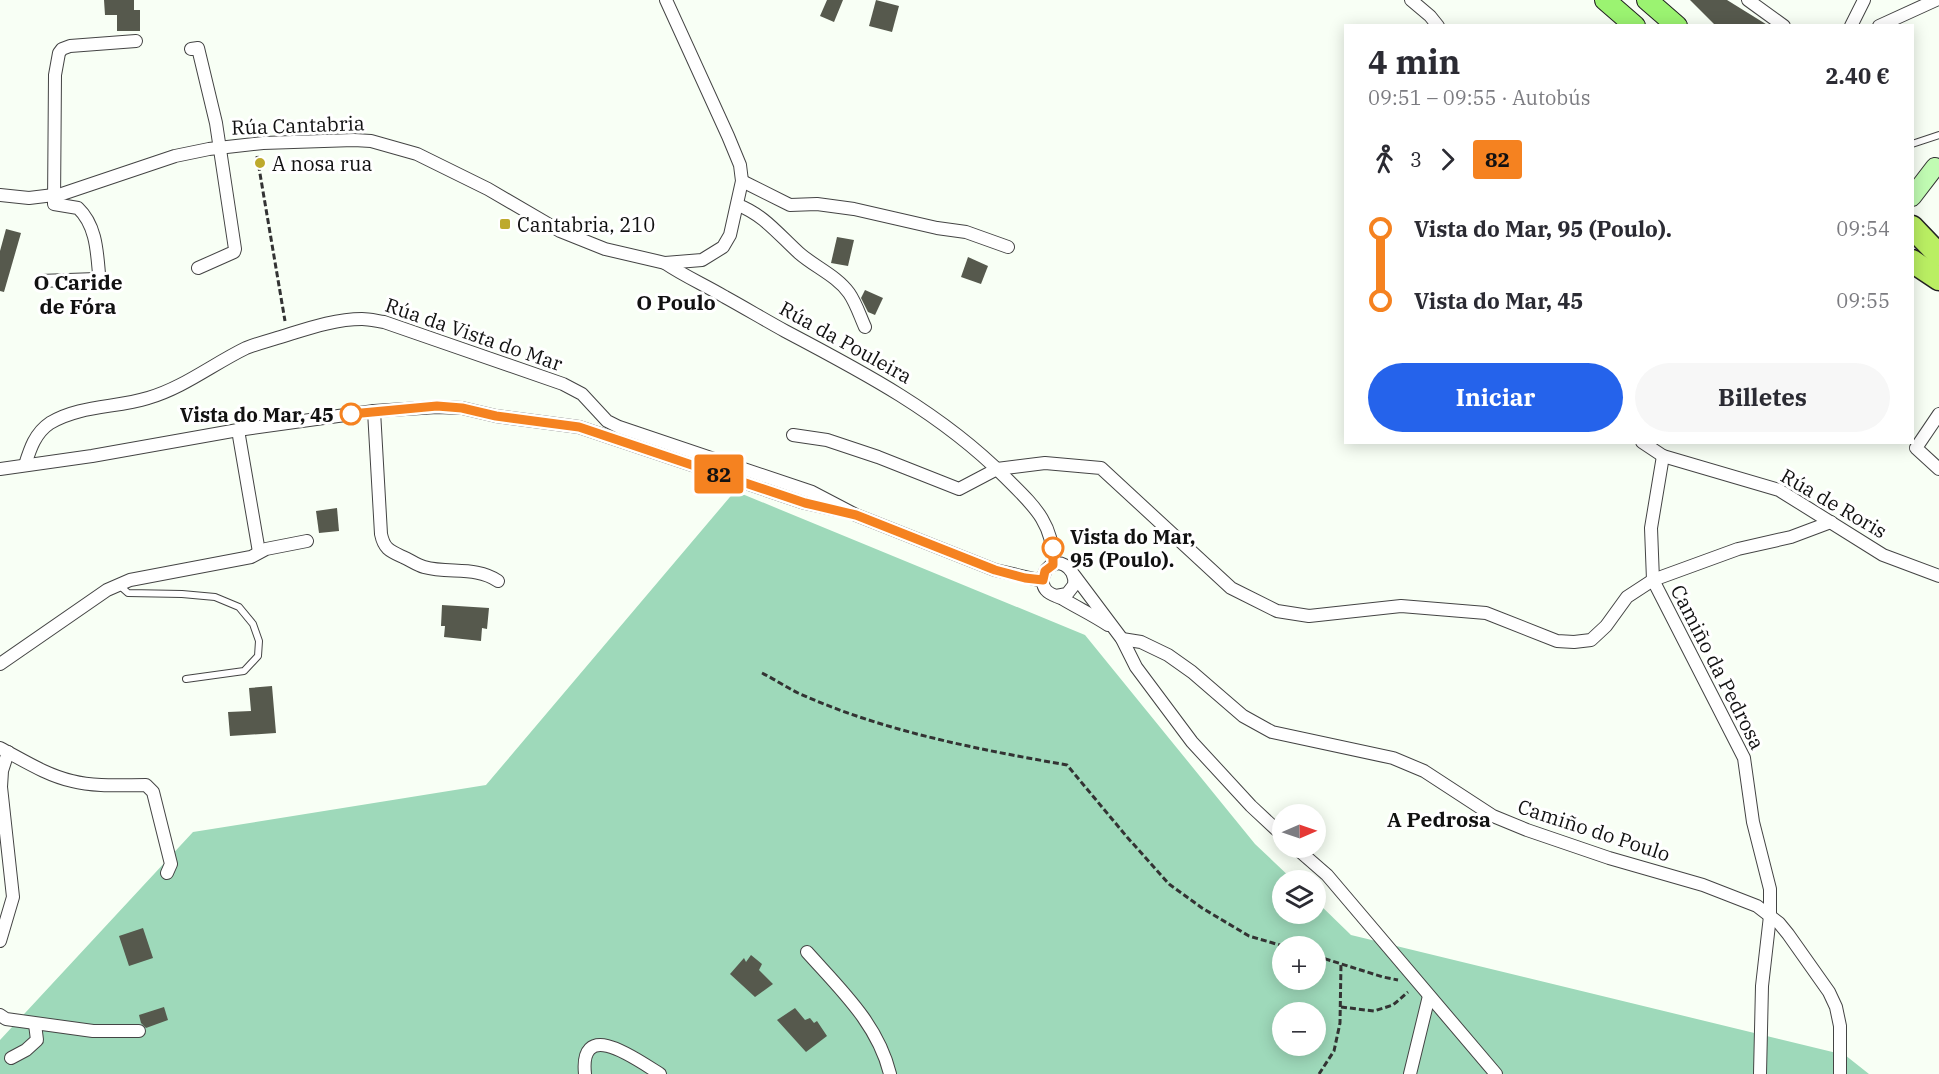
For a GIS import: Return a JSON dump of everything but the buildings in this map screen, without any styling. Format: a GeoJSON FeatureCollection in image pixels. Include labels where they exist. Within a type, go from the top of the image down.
{"type":"FeatureCollection","features":[{"type":"Feature","properties":{"kind":"highway"},"geometry":{"type":"LineString","coordinates":[[1914,229],[1939,255]]}},
{"type":"Feature","properties":{"kind":"highway"},"geometry":{"type":"LineString","coordinates":[[1914,262],[1939,279]]}},
{"type":"Feature","properties":{"kind":"main road"},"geometry":{"type":"LineString","coordinates":[[1605,0],[1633,24]]}},
{"type":"Feature","properties":{"kind":"main road"},"geometry":{"type":"LineString","coordinates":[[1647,0],[1675,24]]}},
{"type":"Feature","properties":{"kind":"street","name":"Rúa Cantabria"},"geometry":{"type":"LineString","coordinates":[[0,195],[29,198],[54,195],[175,156],[220,148],[263,143],[354,140],[383,143],[417,154],[488,189],[569,234],[622,254],[665,263],[702,260],[723,247],[730,235],[742,181],[740,165],[666,0]]}},
{"type":"Feature","properties":{"kind":"street"},"geometry":{"type":"LineString","coordinates":[[1411,0],[1436,24]]}},
{"type":"Feature","properties":{"kind":"street"},"geometry":{"type":"LineString","coordinates":[[1748,0],[1781,24]]}},
{"type":"Feature","properties":{"kind":"street"},"geometry":{"type":"LineString","coordinates":[[1852,24],[1864,0]]}},
{"type":"Feature","properties":{"kind":"street"},"geometry":{"type":"LineString","coordinates":[[1883,24],[1934,0]]}},
{"type":"Feature","properties":{"kind":"street"},"geometry":{"type":"LineString","coordinates":[[40,281],[96,279],[99,274],[94,235],[88,221],[78,208],[54,204],[54,75],[59,53],[70,46],[136,41]]}},
{"type":"Feature","properties":{"kind":"street"},"geometry":{"type":"LineString","coordinates":[[191,49],[198,48],[220,148],[235,249],[234,252],[198,268]]}},
{"type":"Feature","properties":{"kind":"street"},"geometry":{"type":"LineString","coordinates":[[1914,173],[1937,166]]}},
{"type":"Feature","properties":{"kind":"street"},"geometry":{"type":"LineString","coordinates":[[1914,195],[1937,166]]}},
{"type":"Feature","properties":{"kind":"street"},"geometry":{"type":"LineString","coordinates":[[742,181],[790,205],[817,204],[854,209],[966,232],[1008,247]]}},
{"type":"Feature","properties":{"kind":"street"},"geometry":{"type":"LineString","coordinates":[[738,205],[763,219],[799,253],[841,284],[850,294],[866,327]]}},
{"type":"Feature","properties":{"kind":"street","name":"Rúa da Pouleira"},"geometry":{"type":"LineString","coordinates":[[665,263],[783,330],[845,361],[900,394],[947,427],[998,469],[1028,501],[1046,526],[1053,544],[1053,565]]}},
{"type":"Feature","properties":{"kind":"street","name":"Rúa da Vista do Mar"},"geometry":{"type":"LineString","coordinates":[[25,465],[39,432],[58,419],[71,414],[147,399],[168,391],[248,347],[344,320],[364,319],[384,322],[563,384],[582,394],[607,421],[619,427],[812,492],[856,515]]}},
{"type":"Feature","properties":{"kind":"street"},"geometry":{"type":"LineString","coordinates":[[591,402],[597,434]]}},
{"type":"Feature","properties":{"kind":"street"},"geometry":{"type":"LineString","coordinates":[[0,469],[92,456],[238,430],[374,411],[437,406],[462,408],[496,416],[565,424],[805,503],[856,515],[995,570],[1019,577],[1043,580]]}},
{"type":"Feature","properties":{"kind":"street"},"geometry":{"type":"LineString","coordinates":[[374,411],[383,544],[396,554],[424,567],[480,573],[489,575],[498,581]]}},
{"type":"Feature","properties":{"kind":"street"},"geometry":{"type":"LineString","coordinates":[[1939,414],[1916,448],[1939,469]]}},
{"type":"Feature","properties":{"kind":"street"},"geometry":{"type":"LineString","coordinates":[[238,430],[259,552]]}},
{"type":"Feature","properties":{"kind":"street"},"geometry":{"type":"LineString","coordinates":[[793,435],[827,440],[878,457],[958,489],[998,469],[1045,463],[1101,468],[1231,588],[1277,612],[1309,616],[1401,606],[1486,614],[1557,641],[1591,640],[1606,626],[1627,597],[1653,580],[1728,552],[1791,537],[1831,522]]}},
{"type":"Feature","properties":{"kind":"street","name":"Rúa de Roris"},"geometry":{"type":"LineString","coordinates":[[1645,444],[1663,456],[1779,490],[1883,555],[1939,576]]}},
{"type":"Feature","properties":{"kind":"street","name":"Camiño da Pedrosa"},"geometry":{"type":"LineString","coordinates":[[1663,456],[1651,528],[1653,580],[1744,758],[1753,822],[1770,889],[1770,916],[1762,986],[1757,1072]]}},
{"type":"Feature","properties":{"kind":"street"},"geometry":{"type":"LineString","coordinates":[[0,664],[107,590],[130,580],[251,557],[281,545],[307,541]]}},
{"type":"Feature","properties":{"kind":"street"},"geometry":{"type":"LineString","coordinates":[[1118,634],[1095,616],[1047,590],[1043,580],[1045,571],[1058,564],[1068,567],[1118,634],[1136,668],[1192,742],[1272,826]]}},
{"type":"Feature","properties":{"kind":"street"},"geometry":{"type":"LineString","coordinates":[[1056,596],[1067,594],[1072,589],[1075,582],[1074,575]]}},
{"type":"Feature","properties":{"kind":"street","name":"Camiño do Poulo"},"geometry":{"type":"LineString","coordinates":[[1118,634],[1142,642],[1168,655],[1192,672],[1243,716],[1272,732],[1393,758],[1424,771],[1493,816],[1527,830],[1609,858],[1728,893],[1757,906],[1779,923],[1788,934],[1836,1007],[1840,1026],[1840,1074]]}},
{"type":"Feature","properties":{"kind":"street"},"geometry":{"type":"LineString","coordinates":[[0,941],[13,897],[1,787],[4,750],[69,781],[85,784],[146,785],[150,788],[153,792],[171,864],[167,873]]}},
{"type":"Feature","properties":{"kind":"street"},"geometry":{"type":"LineString","coordinates":[[1307,858],[1327,875],[1496,1074]]}},
{"type":"Feature","properties":{"kind":"street"},"geometry":{"type":"LineString","coordinates":[[807,952],[865,1018],[888,1063],[890,1074]]}},
{"type":"Feature","properties":{"kind":"street"},"geometry":{"type":"LineString","coordinates":[[1410,1074],[1429,996]]}},
{"type":"Feature","properties":{"kind":"street"},"geometry":{"type":"LineString","coordinates":[[0,1015],[6,1019],[35,1024],[93,1031],[140,1030]]}},
{"type":"Feature","properties":{"kind":"street"},"geometry":{"type":"LineString","coordinates":[[11,1058],[26,1050],[37,1040],[35,1024]]}},
{"type":"Feature","properties":{"kind":"street"},"geometry":{"type":"LineString","coordinates":[[585,1074],[586,1057],[591,1048],[608,1045],[660,1074]]}},
{"type":"Feature","properties":{"kind":"lane"},"geometry":{"type":"LineString","coordinates":[[1914,143],[1939,135]]}},
{"type":"Feature","properties":{"kind":"lane"},"geometry":{"type":"LineString","coordinates":[[119,585],[128,593],[215,597],[239,607],[253,624],[259,641],[258,656],[244,671],[186,679]]}},
{"type":"Feature","properties":{"kind":"path"},"geometry":{"type":"LineString","coordinates":[[257,154],[288,335]]}},
{"type":"Feature","properties":{"kind":"path"},"geometry":{"type":"LineString","coordinates":[[762,673],[798,693],[888,727],[990,751],[1067,765],[1169,884],[1202,908],[1249,936],[1272,943]]}},
{"type":"Feature","properties":{"kind":"path"},"geometry":{"type":"LineString","coordinates":[[1326,959],[1383,977],[1418,983]]}},
{"type":"Feature","properties":{"kind":"path"},"geometry":{"type":"LineString","coordinates":[[1319,1074],[1334,1051],[1341,1007],[1341,963]]}},
{"type":"Feature","properties":{"kind":"path"},"geometry":{"type":"LineString","coordinates":[[1341,1007],[1374,1011],[1394,1005],[1418,983]]}},
{"type":"Feature","properties":{"kind":"green space"},"geometry":{"type":"Polygon","coordinates":[[[735,491],[1085,635],[1255,844],[1282,870],[1272,870],[1272,924],[1326,924],[1326,911],[1351,935],[1845,1055],[1869,1074],[0,1074],[0,1040],[193,832],[486,785],[735,491]]]}},
{"type":"Feature","properties":{"kind":"bus line","name":"82"},"geometry":{"type":"LineString","coordinates":[[351,414],[437,406],[579,427],[805,503],[856,515],[995,570],[1025,578],[1043,580],[1045,571],[1053,565],[1053,548]]}},
{"type":"Feature","properties":{"kind":"place","name":"A nosa rua"},"geometry":{"type":"Point","coordinates":[260,163]}},
{"type":"Feature","properties":{"kind":"place","name":"Cantabria, 210"},"geometry":{"type":"Point","coordinates":[505,224]}},
{"type":"Feature","properties":{"kind":"place","name":"Vista do Mar, 45"},"geometry":{"type":"Point","coordinates":[351,414]}},
{"type":"Feature","properties":{"kind":"place","name":"Vista do Mar, 95 (Poulo)."},"geometry":{"type":"Point","coordinates":[1053,548]}},
{"type":"Feature","properties":{"kind":"district","name":"O Caride de Fóra"},"geometry":{"type":"Point","coordinates":[78,294]}},
{"type":"Feature","properties":{"kind":"district","name":"O Poulo"},"geometry":{"type":"Point","coordinates":[676,302]}},
{"type":"Feature","properties":{"kind":"district","name":"A Pedrosa"},"geometry":{"type":"Point","coordinates":[1439,819]}}]}
